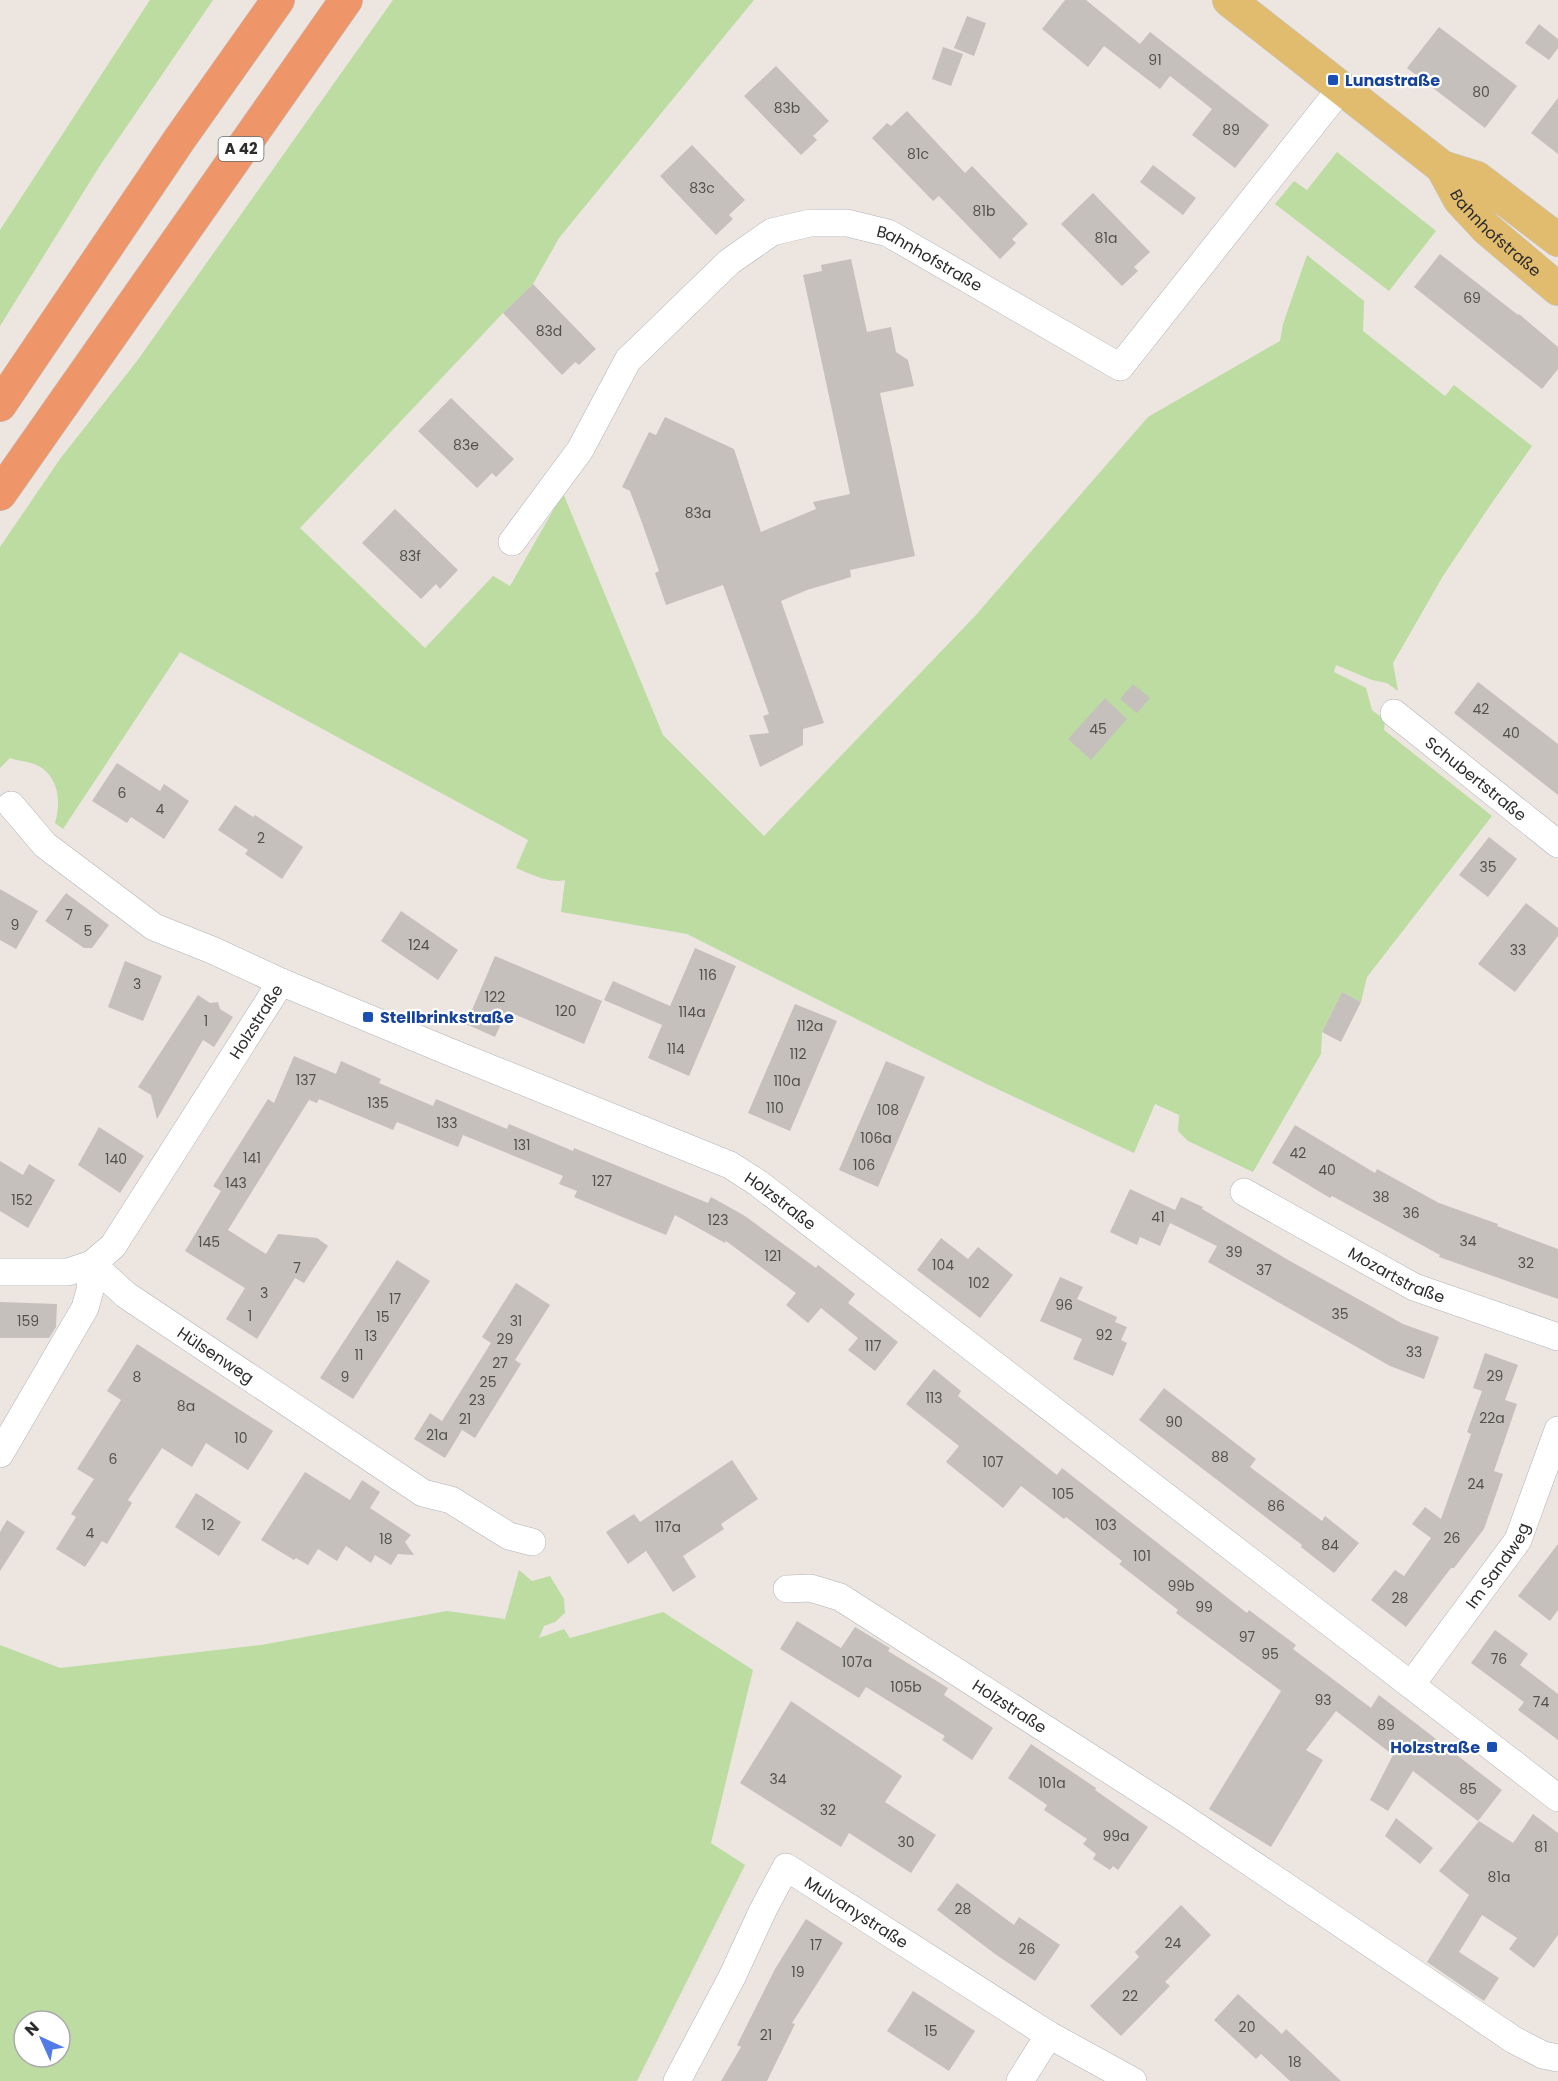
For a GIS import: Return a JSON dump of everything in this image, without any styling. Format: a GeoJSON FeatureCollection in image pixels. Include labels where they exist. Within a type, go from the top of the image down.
{"type":"FeatureCollection","features":[{"type":"Feature","properties":{"kind":"highway"},"geometry":{"type":"LineString","coordinates":[[0,405],[179,140],[278,0]]}},
{"type":"Feature","properties":{"kind":"highway","name":"A 42"},"geometry":{"type":"LineString","coordinates":[[0,494],[346,0]]}},
{"type":"Feature","properties":{"kind":"main road","name":"Bahnhofstraße"},"geometry":{"type":"LineString","coordinates":[[1229,0],[1442,167],[1477,178],[1558,240]]}},
{"type":"Feature","properties":{"kind":"main road","name":"Bahnhofstraße"},"geometry":{"type":"LineString","coordinates":[[1442,167],[1460,200],[1487,229],[1558,289]]}},
{"type":"Feature","properties":{"kind":"street","name":"Bahnhofstraße"},"geometry":{"type":"LineString","coordinates":[[512,542],[580,450],[628,360],[729,262],[772,232],[810,223],[847,223],[888,233],[1120,367],[1342,87]]}},
{"type":"Feature","properties":{"kind":"street","name":"Schubertstraße"},"geometry":{"type":"LineString","coordinates":[[1394,713],[1558,844]]}},
{"type":"Feature","properties":{"kind":"street"},"geometry":{"type":"LineString","coordinates":[[11,805],[45,845],[154,927],[213,950],[281,982]]}},
{"type":"Feature","properties":{"kind":"street","name":"Holzstraße"},"geometry":{"type":"LineString","coordinates":[[0,1272],[68,1272],[92,1264],[113,1246],[281,982],[730,1165],[758,1183],[1558,1798]]}},
{"type":"Feature","properties":{"kind":"street","name":"Mozartstraße"},"geometry":{"type":"LineString","coordinates":[[1245,1192],[1414,1287],[1558,1337]]}},
{"type":"Feature","properties":{"kind":"street"},"geometry":{"type":"LineString","coordinates":[[0,1454],[85,1308],[90,1290],[92,1264]]}},
{"type":"Feature","properties":{"kind":"street","name":"Hülsenweg"},"geometry":{"type":"LineString","coordinates":[[92,1264],[126,1296],[423,1492],[451,1500],[508,1536],[532,1542]]}},
{"type":"Feature","properties":{"kind":"street","name":"Im Sandweg"},"geometry":{"type":"LineString","coordinates":[[1411,1685],[1518,1540],[1558,1430]]}},
{"type":"Feature","properties":{"kind":"street","name":"Holzstraße"},"geometry":{"type":"LineString","coordinates":[[787,1589],[810,1588],[840,1597],[1178,1814],[1514,2040],[1543,2055],[1558,2058]]}},
{"type":"Feature","properties":{"kind":"street","name":"Mulvanystraße"},"geometry":{"type":"LineString","coordinates":[[677,2081],[732,1977],[786,1867],[1049,2035],[1133,2081]]}},
{"type":"Feature","properties":{"kind":"street"},"geometry":{"type":"LineString","coordinates":[[1020,2081],[1049,2035]]}},
{"type":"Feature","properties":{"kind":"green space"},"geometry":{"type":"Polygon","coordinates":[[[150,0],[213,0],[101,164],[0,326],[0,230],[150,0]]]}},
{"type":"Feature","properties":{"kind":"green space"},"geometry":{"type":"Polygon","coordinates":[[[393,0],[754,0],[559,238],[533,284],[300,528],[425,648],[493,576],[510,586],[563,493],[663,735],[764,836],[975,616],[1148,417],[1280,341],[1283,324],[1307,255],[1364,301],[1363,331],[1445,396],[1454,385],[1532,446],[1443,576],[1393,663],[1398,691],[1387,683],[1372,680],[1336,665],[1334,672],[1366,688],[1372,710],[1385,720],[1384,730],[1492,816],[1367,977],[1361,1002],[1342,992],[1322,1032],[1321,1054],[1253,1172],[1188,1141],[1178,1131],[1179,1115],[1155,1104],[1134,1153],[974,1078],[687,934],[561,912],[565,880],[546,880],[516,868],[528,840],[180,652],[63,829],[55,823],[58,806],[56,789],[53,781],[42,768],[10,758],[0,768],[0,547],[60,459],[137,361],[393,0]]]}},
{"type":"Feature","properties":{"kind":"green space"},"geometry":{"type":"Polygon","coordinates":[[[1337,152],[1436,231],[1389,291],[1275,204],[1294,181],[1307,190],[1337,152]]]}},
{"type":"Feature","properties":{"kind":"green space"},"geometry":{"type":"Polygon","coordinates":[[[519,1570],[532,1581],[550,1576],[564,1599],[565,1613],[555,1622],[544,1626],[539,1638],[564,1629],[570,1638],[663,1612],[753,1670],[711,1843],[745,1865],[637,2081],[0,2081],[0,1645],[60,1668],[261,1645],[447,1611],[505,1619],[519,1570]]]}},
{"type":"Feature","properties":{"kind":"building"},"geometry":{"type":"Polygon","coordinates":[[[1065,0],[1086,0],[1140,44],[1150,32],[1269,125],[1235,168],[1192,135],[1212,109],[1170,76],[1160,89],[1104,46],[1088,67],[1042,29],[1065,0]]]}},
{"type":"Feature","properties":{"kind":"building"},"geometry":{"type":"Polygon","coordinates":[[[967,16],[986,23],[974,56],[954,48],[967,16]]]}},
{"type":"Feature","properties":{"kind":"building"},"geometry":{"type":"Polygon","coordinates":[[[1539,24],[1558,39],[1558,48],[1549,60],[1525,43],[1539,24]]]}},
{"type":"Feature","properties":{"kind":"building"},"geometry":{"type":"Polygon","coordinates":[[[1439,27],[1517,86],[1485,128],[1407,68],[1439,27]]]}},
{"type":"Feature","properties":{"kind":"building"},"geometry":{"type":"Polygon","coordinates":[[[943,47],[963,54],[951,86],[932,79],[943,47]]]}},
{"type":"Feature","properties":{"kind":"building"},"geometry":{"type":"Polygon","coordinates":[[[776,66],[829,121],[813,136],[817,140],[801,155],[744,96],[776,66]]]}},
{"type":"Feature","properties":{"kind":"building"},"geometry":{"type":"Polygon","coordinates":[[[1558,98],[1558,154],[1531,133],[1558,98]]]}},
{"type":"Feature","properties":{"kind":"building"},"geometry":{"type":"Polygon","coordinates":[[[907,111],[965,173],[972,166],[1028,224],[1012,239],[1016,243],[1000,259],[939,196],[933,201],[872,138],[887,123],[891,126],[907,111]]]}},
{"type":"Feature","properties":{"kind":"building"},"geometry":{"type":"Polygon","coordinates":[[[692,145],[745,200],[729,215],[733,219],[716,235],[660,176],[692,145]]]}},
{"type":"Feature","properties":{"kind":"building"},"geometry":{"type":"Polygon","coordinates":[[[1153,165],[1196,198],[1183,215],[1140,182],[1153,165]]]}},
{"type":"Feature","properties":{"kind":"building"},"geometry":{"type":"Polygon","coordinates":[[[1093,193],[1150,252],[1134,267],[1138,271],[1122,286],[1061,224],[1093,193]]]}},
{"type":"Feature","properties":{"kind":"building"},"geometry":{"type":"Polygon","coordinates":[[[1440,254],[1558,347],[1558,369],[1542,389],[1414,287],[1440,254]]]}},
{"type":"Feature","properties":{"kind":"building"},"geometry":{"type":"Polygon","coordinates":[[[851,259],[867,332],[891,327],[896,352],[908,360],[914,386],[880,393],[915,556],[850,570],[851,577],[807,590],[781,601],[824,723],[803,729],[803,745],[760,767],[749,735],[769,733],[763,716],[769,714],[723,585],[666,605],[655,573],[659,571],[641,520],[630,491],[622,487],[649,432],[656,435],[665,417],[734,449],[761,532],[816,509],[813,502],[850,494],[803,275],[822,271],[821,265],[851,259]]]}},
{"type":"Feature","properties":{"kind":"building"},"geometry":{"type":"Polygon","coordinates":[[[533,284],[596,349],[579,365],[575,362],[562,375],[503,313],[533,284]]]}},
{"type":"Feature","properties":{"kind":"building"},"geometry":{"type":"Polygon","coordinates":[[[451,398],[514,459],[496,477],[492,473],[477,488],[418,431],[451,398]]]}},
{"type":"Feature","properties":{"kind":"building"},"geometry":{"type":"Polygon","coordinates":[[[395,509],[458,570],[440,589],[436,584],[421,599],[362,543],[395,509]]]}},
{"type":"Feature","properties":{"kind":"building"},"geometry":{"type":"Polygon","coordinates":[[[1478,682],[1558,744],[1558,795],[1454,713],[1478,682]]]}},
{"type":"Feature","properties":{"kind":"building"},"geometry":{"type":"Polygon","coordinates":[[[1133,684],[1150,698],[1137,713],[1120,699],[1133,684]]]}},
{"type":"Feature","properties":{"kind":"building"},"geometry":{"type":"Polygon","coordinates":[[[1105,698],[1127,719],[1091,760],[1068,739],[1105,698]]]}},
{"type":"Feature","properties":{"kind":"building"},"geometry":{"type":"Polygon","coordinates":[[[117,763],[160,791],[164,784],[189,801],[164,839],[131,817],[127,823],[92,801],[117,763]]]}},
{"type":"Feature","properties":{"kind":"building"},"geometry":{"type":"Polygon","coordinates":[[[235,805],[253,817],[255,815],[303,847],[282,879],[245,854],[248,850],[218,830],[235,805]]]}},
{"type":"Feature","properties":{"kind":"building"},"geometry":{"type":"Polygon","coordinates":[[[1489,837],[1517,859],[1488,897],[1459,875],[1489,837]]]}},
{"type":"Feature","properties":{"kind":"building"},"geometry":{"type":"Polygon","coordinates":[[[0,889],[38,911],[16,949],[0,940],[0,889]]]}},
{"type":"Feature","properties":{"kind":"building"},"geometry":{"type":"Polygon","coordinates":[[[66,893],[109,925],[92,948],[84,948],[45,921],[66,893]]]}},
{"type":"Feature","properties":{"kind":"building"},"geometry":{"type":"Polygon","coordinates":[[[1526,903],[1558,928],[1558,936],[1515,992],[1478,964],[1526,903]]]}},
{"type":"Feature","properties":{"kind":"building"},"geometry":{"type":"Polygon","coordinates":[[[401,911],[458,950],[438,980],[381,941],[401,911]]]}},
{"type":"Feature","properties":{"kind":"building"},"geometry":{"type":"Polygon","coordinates":[[[695,948],[736,966],[689,1076],[648,1058],[662,1025],[604,1000],[613,981],[670,1006],[695,948]]]}},
{"type":"Feature","properties":{"kind":"building"},"geometry":{"type":"Polygon","coordinates":[[[495,956],[602,1001],[584,1044],[507,1011],[495,1037],[466,1024],[495,956]]]}},
{"type":"Feature","properties":{"kind":"building"},"geometry":{"type":"Polygon","coordinates":[[[125,961],[162,976],[143,1021],[108,1007],[125,961]]]}},
{"type":"Feature","properties":{"kind":"building"},"geometry":{"type":"Polygon","coordinates":[[[1342,992],[1361,1002],[1341,1042],[1322,1032],[1342,992]]]}},
{"type":"Feature","properties":{"kind":"building"},"geometry":{"type":"Polygon","coordinates":[[[198,995],[210,1003],[218,1002],[220,1009],[233,1017],[214,1047],[203,1040],[157,1119],[151,1095],[138,1087],[198,995]]]}},
{"type":"Feature","properties":{"kind":"building"},"geometry":{"type":"Polygon","coordinates":[[[795,1004],[837,1021],[790,1131],[748,1113],[795,1004]]]}},
{"type":"Feature","properties":{"kind":"building"},"geometry":{"type":"Polygon","coordinates":[[[294,1056],[336,1074],[341,1061],[381,1079],[379,1083],[433,1106],[436,1099],[507,1129],[509,1124],[573,1151],[574,1148],[708,1203],[711,1197],[745,1216],[816,1268],[818,1265],[855,1294],[848,1303],[898,1342],[875,1371],[848,1350],[858,1338],[821,1308],[808,1323],[786,1305],[796,1293],[726,1241],[725,1243],[675,1215],[666,1235],[574,1197],[577,1191],[559,1184],[563,1176],[463,1135],[458,1147],[397,1122],[393,1130],[319,1099],[317,1103],[309,1100],[228,1230],[266,1254],[278,1234],[317,1238],[328,1246],[304,1283],[295,1278],[257,1339],[226,1319],[245,1288],[185,1251],[221,1191],[213,1186],[268,1099],[274,1103],[294,1056]]]}},
{"type":"Feature","properties":{"kind":"building"},"geometry":{"type":"Polygon","coordinates":[[[886,1061],[925,1077],[878,1187],[839,1170],[886,1061]]]}},
{"type":"Feature","properties":{"kind":"building"},"geometry":{"type":"Polygon","coordinates":[[[1295,1125],[1375,1173],[1377,1169],[1439,1203],[1558,1249],[1558,1299],[1439,1257],[1440,1255],[1332,1196],[1330,1198],[1272,1163],[1295,1125]]]}},
{"type":"Feature","properties":{"kind":"building"},"geometry":{"type":"Polygon","coordinates":[[[99,1127],[144,1156],[120,1193],[78,1165],[99,1127]]]}},
{"type":"Feature","properties":{"kind":"building"},"geometry":{"type":"Polygon","coordinates":[[[0,1161],[23,1175],[29,1164],[55,1180],[28,1228],[0,1211],[0,1161]]]}},
{"type":"Feature","properties":{"kind":"building"},"geometry":{"type":"Polygon","coordinates":[[[1130,1189],[1175,1210],[1181,1197],[1203,1207],[1202,1209],[1290,1261],[1403,1324],[1439,1337],[1424,1379],[1390,1366],[1208,1262],[1217,1246],[1170,1223],[1160,1246],[1140,1237],[1137,1245],[1110,1232],[1130,1189]]]}},
{"type":"Feature","properties":{"kind":"building"},"geometry":{"type":"Polygon","coordinates":[[[941,1238],[968,1259],[978,1247],[1013,1275],[980,1318],[917,1270],[941,1238]]]}},
{"type":"Feature","properties":{"kind":"building"},"geometry":{"type":"Polygon","coordinates":[[[397,1260],[430,1281],[353,1399],[320,1378],[397,1260]]]}},
{"type":"Feature","properties":{"kind":"building"},"geometry":{"type":"Polygon","coordinates":[[[1060,1277],[1083,1287],[1077,1299],[1117,1317],[1115,1322],[1127,1327],[1121,1340],[1127,1343],[1113,1376],[1073,1359],[1082,1339],[1040,1321],[1060,1277]]]}},
{"type":"Feature","properties":{"kind":"building"},"geometry":{"type":"Polygon","coordinates":[[[516,1283],[550,1305],[515,1360],[521,1364],[475,1438],[462,1430],[445,1458],[414,1439],[430,1413],[442,1421],[491,1343],[482,1337],[516,1283]]]}},
{"type":"Feature","properties":{"kind":"building"},"geometry":{"type":"Polygon","coordinates":[[[0,1302],[57,1304],[56,1327],[49,1338],[0,1338],[0,1302]]]}},
{"type":"Feature","properties":{"kind":"building"},"geometry":{"type":"Polygon","coordinates":[[[137,1344],[273,1431],[248,1470],[206,1443],[192,1467],[162,1448],[128,1500],[132,1503],[107,1544],[102,1541],[85,1567],[56,1549],[76,1517],[71,1514],[94,1479],[77,1469],[121,1400],[107,1391],[137,1344]]]}},
{"type":"Feature","properties":{"kind":"building"},"geometry":{"type":"Polygon","coordinates":[[[1485,1353],[1518,1365],[1505,1400],[1517,1404],[1494,1471],[1503,1474],[1484,1529],[1406,1627],[1371,1600],[1395,1570],[1404,1576],[1431,1538],[1412,1524],[1425,1507],[1441,1519],[1471,1434],[1467,1432],[1482,1391],[1473,1388],[1485,1353]]]}},
{"type":"Feature","properties":{"kind":"building"},"geometry":{"type":"Polygon","coordinates":[[[934,1369],[961,1391],[958,1396],[1057,1475],[1062,1468],[1247,1613],[1249,1610],[1296,1645],[1293,1649],[1371,1708],[1379,1695],[1502,1790],[1478,1821],[1413,1771],[1388,1811],[1370,1800],[1393,1755],[1336,1711],[1306,1750],[1323,1760],[1271,1847],[1209,1809],[1281,1691],[1176,1613],[1178,1610],[1119,1564],[1122,1561],[1066,1517],[1064,1519],[1021,1486],[1003,1508],[946,1462],[959,1446],[906,1404],[934,1369]]]}},
{"type":"Feature","properties":{"kind":"building"},"geometry":{"type":"Polygon","coordinates":[[[1164,1388],[1256,1459],[1250,1467],[1322,1521],[1325,1516],[1359,1543],[1334,1573],[1301,1547],[1302,1545],[1139,1420],[1164,1388]]]}},
{"type":"Feature","properties":{"kind":"building"},"geometry":{"type":"Polygon","coordinates":[[[732,1460],[758,1499],[721,1524],[724,1529],[683,1556],[696,1577],[673,1592],[646,1551],[628,1564],[606,1532],[634,1514],[640,1522],[732,1460]]]}},
{"type":"Feature","properties":{"kind":"building"},"geometry":{"type":"Polygon","coordinates":[[[305,1472],[350,1500],[362,1480],[380,1492],[370,1508],[411,1535],[405,1542],[414,1555],[398,1554],[391,1565],[375,1555],[371,1563],[346,1546],[337,1561],[318,1549],[308,1565],[296,1558],[294,1560],[261,1540],[305,1472]]]}},
{"type":"Feature","properties":{"kind":"building"},"geometry":{"type":"Polygon","coordinates":[[[196,1493],[241,1522],[219,1556],[175,1527],[196,1493]]]}},
{"type":"Feature","properties":{"kind":"building"},"geometry":{"type":"Polygon","coordinates":[[[7,1520],[25,1532],[0,1571],[0,1532],[7,1520]]]}},
{"type":"Feature","properties":{"kind":"building"},"geometry":{"type":"Polygon","coordinates":[[[1558,1544],[1558,1610],[1550,1621],[1518,1596],[1558,1544]]]}},
{"type":"Feature","properties":{"kind":"building"},"geometry":{"type":"Polygon","coordinates":[[[797,1621],[841,1648],[855,1627],[890,1648],[888,1651],[948,1688],[944,1695],[993,1728],[972,1760],[942,1740],[945,1736],[866,1687],[859,1698],[780,1649],[797,1621]]]}},
{"type":"Feature","properties":{"kind":"building"},"geometry":{"type":"Polygon","coordinates":[[[1495,1630],[1528,1654],[1520,1665],[1558,1694],[1558,1740],[1518,1710],[1524,1702],[1471,1663],[1495,1630]]]}},
{"type":"Feature","properties":{"kind":"building"},"geometry":{"type":"Polygon","coordinates":[[[791,1701],[902,1776],[885,1802],[936,1835],[911,1873],[849,1833],[841,1847],[740,1783],[791,1701]]]}},
{"type":"Feature","properties":{"kind":"building"},"geometry":{"type":"Polygon","coordinates":[[[1031,1744],[1148,1827],[1118,1870],[1113,1866],[1110,1870],[1093,1859],[1096,1854],[1083,1844],[1087,1839],[1044,1810],[1047,1805],[1008,1778],[1031,1744]]]}},
{"type":"Feature","properties":{"kind":"building"},"geometry":{"type":"Polygon","coordinates":[[[1533,1814],[1558,1833],[1558,1935],[1534,1968],[1509,1949],[1517,1938],[1482,1915],[1459,1952],[1499,1978],[1484,2001],[1427,1962],[1469,1895],[1439,1871],[1479,1821],[1513,1843],[1533,1814]]]}},
{"type":"Feature","properties":{"kind":"building"},"geometry":{"type":"Polygon","coordinates":[[[1396,1818],[1433,1848],[1420,1864],[1385,1836],[1396,1818]]]}},
{"type":"Feature","properties":{"kind":"building"},"geometry":{"type":"Polygon","coordinates":[[[957,1883],[1014,1925],[1019,1917],[1060,1945],[1035,1981],[937,1910],[957,1883]]]}},
{"type":"Feature","properties":{"kind":"building"},"geometry":{"type":"Polygon","coordinates":[[[1181,1905],[1211,1935],[1165,1982],[1170,1986],[1121,2036],[1090,2006],[1139,1957],[1135,1952],[1181,1905]]]}},
{"type":"Feature","properties":{"kind":"building"},"geometry":{"type":"Polygon","coordinates":[[[806,1919],[843,1943],[792,2023],[795,2024],[767,2081],[721,2081],[741,2047],[737,2045],[775,1969],[806,1919]]]}},
{"type":"Feature","properties":{"kind":"building"},"geometry":{"type":"Polygon","coordinates":[[[913,1991],[975,2031],[949,2071],[887,2031],[913,1991]]]}},
{"type":"Feature","properties":{"kind":"building"},"geometry":{"type":"Polygon","coordinates":[[[1238,1994],[1282,2034],[1286,2029],[1341,2081],[1290,2081],[1261,2054],[1256,2059],[1214,2020],[1238,1994]]]}},
{"type":"Feature","properties":{"kind":"place","name":"Lunastraße"},"geometry":{"type":"Point","coordinates":[1333,80]}},
{"type":"Feature","properties":{"kind":"place","name":"Stellbrinkstraße"},"geometry":{"type":"Point","coordinates":[368,1017]}},
{"type":"Feature","properties":{"kind":"place","name":"Holzstraße"},"geometry":{"type":"Point","coordinates":[1492,1747]}}]}
